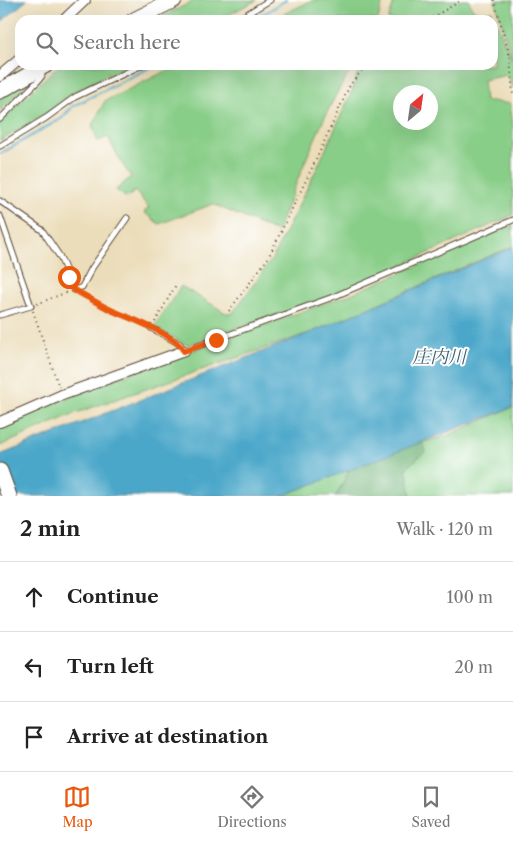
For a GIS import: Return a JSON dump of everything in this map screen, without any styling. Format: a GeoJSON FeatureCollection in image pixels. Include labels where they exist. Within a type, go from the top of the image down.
{"type":"FeatureCollection","features":[{"type":"Feature","properties":{"kind":"street"},"geometry":{"type":"LineString","coordinates":[[69,15],[85,0]]}},
{"type":"Feature","properties":{"kind":"street"},"geometry":{"type":"LineString","coordinates":[[144,15],[174,0]]}},
{"type":"Feature","properties":{"kind":"street"},"geometry":{"type":"LineString","coordinates":[[0,76],[15,62]]}},
{"type":"Feature","properties":{"kind":"street"},"geometry":{"type":"LineString","coordinates":[[0,91],[37,70]]}},
{"type":"Feature","properties":{"kind":"street"},"geometry":{"type":"LineString","coordinates":[[0,422],[62,395],[184,351]]}},
{"type":"Feature","properties":{"kind":"street"},"geometry":{"type":"LineString","coordinates":[[0,471],[9,496]]}},
{"type":"Feature","properties":{"kind":"lane"},"geometry":{"type":"LineString","coordinates":[[245,15],[270,0]]}},
{"type":"Feature","properties":{"kind":"lane"},"geometry":{"type":"LineString","coordinates":[[0,119],[38,81],[42,76],[42,70]]}},
{"type":"Feature","properties":{"kind":"lane"},"geometry":{"type":"LineString","coordinates":[[0,146],[46,118],[75,97],[132,70]]}},
{"type":"Feature","properties":{"kind":"lane"},"geometry":{"type":"LineString","coordinates":[[0,201],[42,230],[60,257],[74,290],[82,287],[92,268],[126,218]]}},
{"type":"Feature","properties":{"kind":"lane"},"geometry":{"type":"LineString","coordinates":[[0,216],[31,306],[0,315]]}},
{"type":"Feature","properties":{"kind":"lane"},"geometry":{"type":"LineString","coordinates":[[151,328],[180,344],[184,351],[333,297],[513,220]]}},
{"type":"Feature","properties":{"kind":"path"},"geometry":{"type":"LineString","coordinates":[[436,15],[462,0]]}},
{"type":"Feature","properties":{"kind":"path"},"geometry":{"type":"LineString","coordinates":[[494,0],[510,57],[513,95]]}},
{"type":"Feature","properties":{"kind":"path"},"geometry":{"type":"LineString","coordinates":[[229,312],[268,258],[316,162],[350,85],[362,70]]}},
{"type":"Feature","properties":{"kind":"path"},"geometry":{"type":"LineString","coordinates":[[62,395],[31,306],[74,290],[109,309],[151,328],[177,283]]}},
{"type":"Feature","properties":{"kind":"green space"},"geometry":{"type":"Polygon","coordinates":[[[196,0],[257,0],[228,15],[165,15],[196,0]]]}},
{"type":"Feature","properties":{"kind":"green space"},"geometry":{"type":"Polygon","coordinates":[[[313,0],[383,0],[379,15],[282,15],[313,0]]]}},
{"type":"Feature","properties":{"kind":"green space"},"geometry":{"type":"Polygon","coordinates":[[[395,0],[469,0],[474,10],[492,11],[494,15],[390,15],[395,0]]]}},
{"type":"Feature","properties":{"kind":"green space"},"geometry":{"type":"Polygon","coordinates":[[[495,0],[513,0],[513,59],[511,56],[495,0]]]}},
{"type":"Feature","properties":{"kind":"green space"},"geometry":{"type":"Polygon","coordinates":[[[498,26],[513,65],[513,88],[507,75],[483,80],[485,101],[510,103],[513,125],[513,215],[338,294],[187,345],[154,327],[181,286],[226,313],[232,314],[272,259],[318,166],[353,89],[359,70],[498,70],[498,26]]]}},
{"type":"Feature","properties":{"kind":"green space"},"geometry":{"type":"Polygon","coordinates":[[[54,70],[117,70],[71,93],[51,110],[0,141],[0,123],[54,70]]]}},
{"type":"Feature","properties":{"kind":"green space"},"geometry":{"type":"Polygon","coordinates":[[[168,70],[351,70],[339,89],[322,123],[277,232],[213,204],[159,224],[144,212],[149,208],[135,191],[127,198],[116,190],[131,177],[108,137],[98,141],[92,125],[105,101],[168,70]]]}},
{"type":"Feature","properties":{"kind":"green space"},"geometry":{"type":"Polygon","coordinates":[[[32,79],[0,111],[0,98],[32,79]]]}},
{"type":"Feature","properties":{"kind":"green space"},"geometry":{"type":"Polygon","coordinates":[[[513,225],[513,246],[312,332],[73,414],[0,446],[0,425],[138,370],[346,296],[513,225]]]}},
{"type":"Feature","properties":{"kind":"green space"},"geometry":{"type":"Polygon","coordinates":[[[513,407],[513,496],[411,496],[406,468],[426,451],[422,443],[449,435],[513,407]]]}},
{"type":"Feature","properties":{"kind":"green space"},"geometry":{"type":"Polygon","coordinates":[[[412,443],[422,443],[426,451],[406,468],[411,496],[336,496],[346,478],[349,467],[412,443]]]}},
{"type":"Feature","properties":{"kind":"green space"},"geometry":{"type":"Polygon","coordinates":[[[349,467],[346,478],[336,496],[280,496],[349,467]]]}},
{"type":"Feature","properties":{"kind":"water"},"geometry":{"type":"Polygon","coordinates":[[[0,0],[27,0],[0,23],[0,0]]]}},
{"type":"Feature","properties":{"kind":"water","name":"庄内川"},"geometry":{"type":"Polygon","coordinates":[[[513,247],[513,407],[282,496],[0,496],[0,455],[312,332],[513,247]]]}},
{"type":"Feature","properties":{"kind":"waterway"},"geometry":{"type":"LineString","coordinates":[[260,15],[286,0]]}},
{"type":"Feature","properties":{"kind":"waterway"},"geometry":{"type":"LineString","coordinates":[[0,154],[62,118],[73,106],[145,70]]}},
{"type":"Feature","properties":{"kind":"route"},"geometry":{"type":"LineString","coordinates":[[69,277],[74,290],[180,344],[184,351],[216,340]]}}]}
